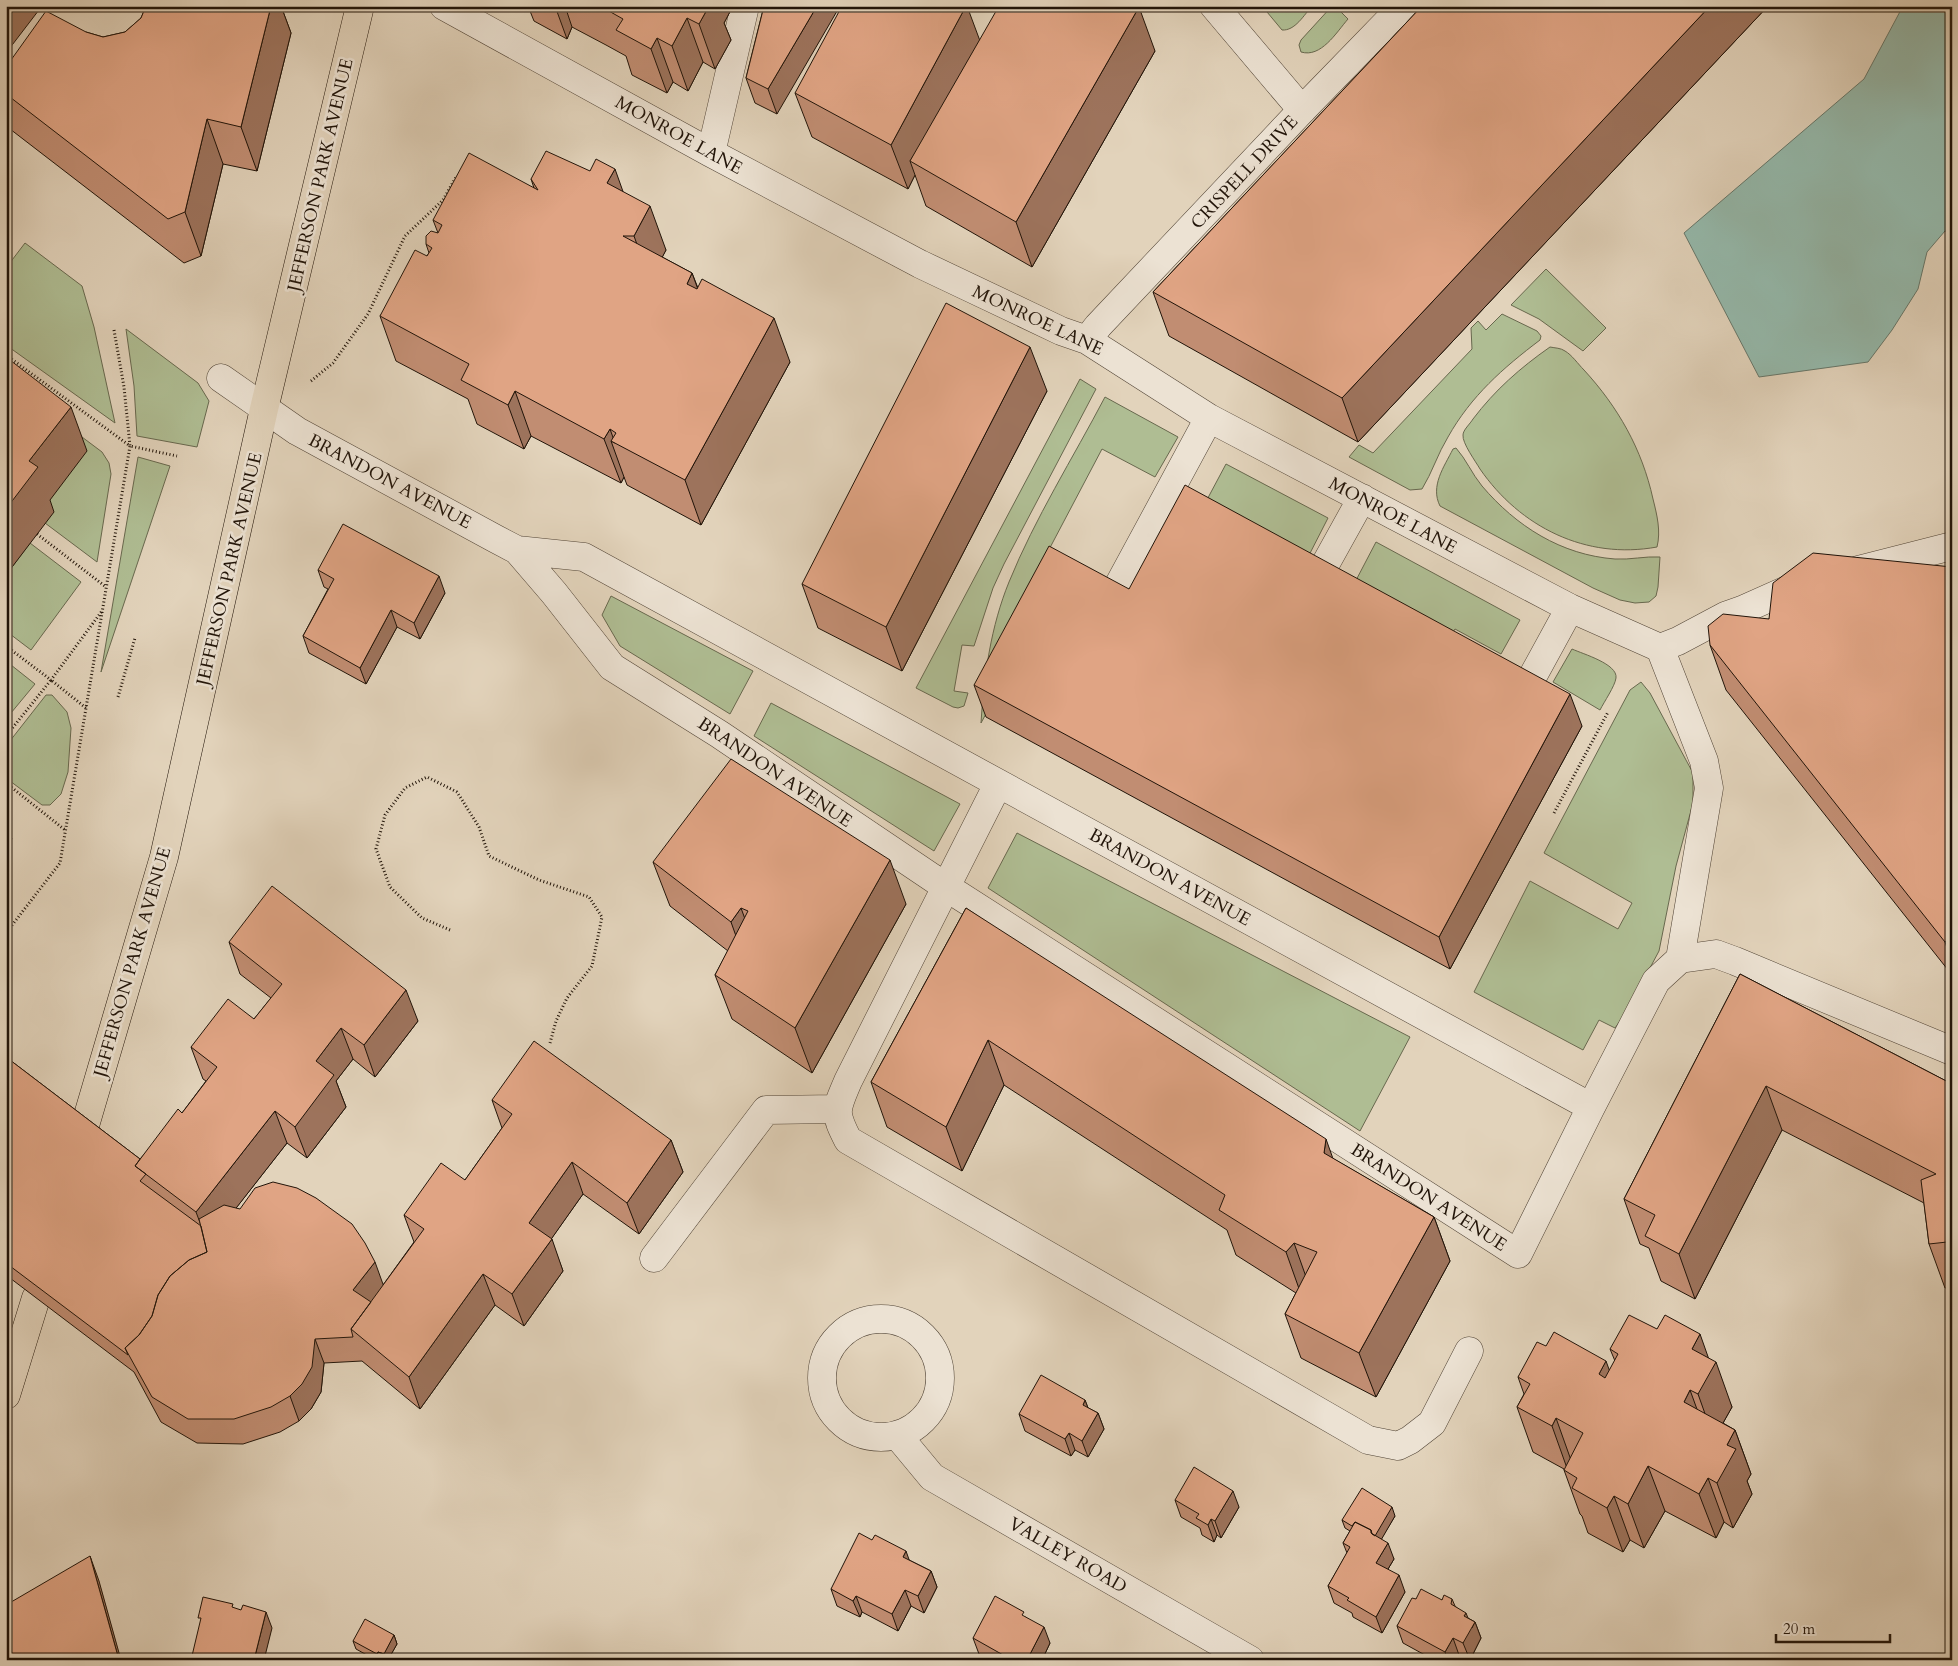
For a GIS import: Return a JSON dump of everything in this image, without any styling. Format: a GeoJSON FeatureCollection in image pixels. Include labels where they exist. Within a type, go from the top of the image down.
{"type":"FeatureCollection","features":[{"type":"Feature","properties":{"kind":"main road","name":"JEFFERSON PARK AVENUE"},"geometry":{"type":"LineString","coordinates":[[84,1128],[164,856],[264,409],[360,6]]}},
{"type":"Feature","properties":{"kind":"main road"},"geometry":{"type":"LineString","coordinates":[[6,1395],[36,1298]]}},
{"type":"Feature","properties":{"kind":"street","name":"MONROE LANE"},"geometry":{"type":"LineString","coordinates":[[444,6],[711,153],[920,264],[1061,331],[1087,340],[1209,418],[1570,608],[1660,648]]}},
{"type":"Feature","properties":{"kind":"street"},"geometry":{"type":"LineString","coordinates":[[711,153],[745,6]]}},
{"type":"Feature","properties":{"kind":"street"},"geometry":{"type":"LineString","coordinates":[[1214,6],[1302,110]]}},
{"type":"Feature","properties":{"kind":"street","name":"CRISPELL DRIVE"},"geometry":{"type":"LineString","coordinates":[[1087,340],[1098,326],[1302,110],[1403,6]]}},
{"type":"Feature","properties":{"kind":"street","name":"BRANDON AVENUE"},"geometry":{"type":"LineString","coordinates":[[221,378],[296,432],[517,550],[554,593],[612,667],[719,734],[946,887],[1518,1254],[1591,1107],[584,557],[517,550]]}},
{"type":"Feature","properties":{"kind":"street"},"geometry":{"type":"LineString","coordinates":[[1115,592],[1209,418]]}},
{"type":"Feature","properties":{"kind":"street"},"geometry":{"type":"LineString","coordinates":[[1316,581],[1362,498]]}},
{"type":"Feature","properties":{"kind":"street"},"geometry":{"type":"LineString","coordinates":[[1591,1107],[1656,981],[1680,958],[1709,788],[1704,761],[1660,648],[1725,616],[1787,590],[1952,546]]}},
{"type":"Feature","properties":{"kind":"street"},"geometry":{"type":"LineString","coordinates":[[1523,694],[1570,608]]}},
{"type":"Feature","properties":{"kind":"street"},"geometry":{"type":"LineString","coordinates":[[998,784],[848,1081],[836,1109],[848,1140],[1368,1440],[1398,1446],[1410,1440],[1432,1423],[1469,1351]]}},
{"type":"Feature","properties":{"kind":"street"},"geometry":{"type":"LineString","coordinates":[[1680,958],[1716,954],[1736,960],[1952,1051]]}},
{"type":"Feature","properties":{"kind":"street"},"geometry":{"type":"LineString","coordinates":[[654,1258],[766,1110],[836,1109]]}},
{"type":"Feature","properties":{"kind":"street"},"geometry":{"type":"LineString","coordinates":[[876,1319],[896,1321],[913,1329],[928,1341],[937,1358],[940,1377],[937,1396],[928,1414],[915,1427],[898,1436],[878,1438],[859,1434],[842,1424],[829,1408],[822,1390],[822,1370],[828,1351],[840,1335],[857,1324],[876,1319]]}},
{"type":"Feature","properties":{"kind":"street","name":"VALLEY ROAD"},"geometry":{"type":"LineString","coordinates":[[898,1436],[932,1476],[1250,1660]]}},
{"type":"Feature","properties":{"kind":"path"},"geometry":{"type":"LineString","coordinates":[[312,381],[333,363],[368,314],[404,236],[443,200],[457,176]]}},
{"type":"Feature","properties":{"kind":"path"},"geometry":{"type":"LineString","coordinates":[[6,932],[60,863],[66,831],[130,446],[124,387],[114,330]]}},
{"type":"Feature","properties":{"kind":"path"},"geometry":{"type":"LineString","coordinates":[[6,355],[130,446],[177,456]]}},
{"type":"Feature","properties":{"kind":"path"},"geometry":{"type":"LineString","coordinates":[[37,534],[107,587]]}},
{"type":"Feature","properties":{"kind":"path"},"geometry":{"type":"LineString","coordinates":[[6,736],[51,680],[102,610]]}},
{"type":"Feature","properties":{"kind":"path"},"geometry":{"type":"LineString","coordinates":[[118,698],[135,638]]}},
{"type":"Feature","properties":{"kind":"path"},"geometry":{"type":"LineString","coordinates":[[6,646],[86,708]]}},
{"type":"Feature","properties":{"kind":"path"},"geometry":{"type":"LineString","coordinates":[[1554,813],[1608,712]]}},
{"type":"Feature","properties":{"kind":"path"},"geometry":{"type":"LineString","coordinates":[[450,930],[422,918],[390,887],[376,849],[385,815],[405,788],[427,777],[457,792],[479,827],[489,856],[538,880],[590,897],[602,918],[592,966],[567,998],[556,1021],[550,1043]]}},
{"type":"Feature","properties":{"kind":"path"},"geometry":{"type":"LineString","coordinates":[[6,783],[66,831]]}},
{"type":"Feature","properties":{"kind":"shaded area"},"geometry":{"type":"Polygon","coordinates":[[[1262,6],[1312,6],[1295,25],[1287,30],[1282,30],[1262,6]]]}},
{"type":"Feature","properties":{"kind":"shaded area"},"geometry":{"type":"Polygon","coordinates":[[[1332,6],[1335,6],[1348,19],[1321,48],[1308,53],[1301,52],[1299,45],[1301,40],[1332,6]]]}},
{"type":"Feature","properties":{"kind":"shaded area"},"geometry":{"type":"Polygon","coordinates":[[[1903,6],[1952,6],[1952,232],[1945,231],[1927,252],[1918,289],[1892,330],[1868,362],[1759,377],[1684,233],[1864,79],[1903,6]]]}},
{"type":"Feature","properties":{"kind":"shaded area"},"geometry":{"type":"Polygon","coordinates":[[[25,243],[82,286],[94,327],[115,423],[6,345],[6,268],[25,243]]]}},
{"type":"Feature","properties":{"kind":"shaded area"},"geometry":{"type":"Polygon","coordinates":[[[1546,269],[1606,328],[1583,351],[1539,319],[1511,305],[1546,269]]]}},
{"type":"Feature","properties":{"kind":"shaded area"},"geometry":{"type":"Polygon","coordinates":[[[1502,314],[1537,331],[1541,336],[1540,340],[1501,372],[1467,408],[1444,443],[1422,489],[1410,490],[1349,457],[1359,445],[1373,453],[1472,349],[1471,328],[1478,321],[1486,330],[1502,314]]]}},
{"type":"Feature","properties":{"kind":"shaded area"},"geometry":{"type":"Polygon","coordinates":[[[126,329],[198,383],[209,401],[197,447],[137,436],[134,386],[126,329]]]}},
{"type":"Feature","properties":{"kind":"shaded area"},"geometry":{"type":"Polygon","coordinates":[[[1550,347],[1563,350],[1573,357],[1608,399],[1627,430],[1642,463],[1653,499],[1659,529],[1657,547],[1631,550],[1605,548],[1580,543],[1557,535],[1535,523],[1496,490],[1480,469],[1467,447],[1463,433],[1481,408],[1508,380],[1550,347]]]}},
{"type":"Feature","properties":{"kind":"shaded area"},"geometry":{"type":"Polygon","coordinates":[[[1080,379],[1096,389],[1004,564],[993,588],[974,646],[962,645],[954,691],[968,693],[964,706],[953,707],[916,688],[1080,379]]]}},
{"type":"Feature","properties":{"kind":"shaded area"},"geometry":{"type":"Polygon","coordinates":[[[6,380],[102,452],[109,463],[111,474],[97,562],[45,523],[6,380]]]}},
{"type":"Feature","properties":{"kind":"shaded area"},"geometry":{"type":"Polygon","coordinates":[[[1105,397],[1178,437],[1155,477],[1102,449],[1034,578],[1054,589],[981,723],[989,651],[997,616],[1009,582],[1042,511],[1105,397]]]}},
{"type":"Feature","properties":{"kind":"shaded area"},"geometry":{"type":"Polygon","coordinates":[[[1456,448],[1478,481],[1495,500],[1525,526],[1541,536],[1576,552],[1595,556],[1615,559],[1660,557],[1656,596],[1649,602],[1635,603],[1620,600],[1593,588],[1440,506],[1437,499],[1437,484],[1453,449],[1456,448]]]}},
{"type":"Feature","properties":{"kind":"shaded area"},"geometry":{"type":"Polygon","coordinates":[[[138,457],[170,466],[101,672],[138,457]]]}},
{"type":"Feature","properties":{"kind":"shaded area"},"geometry":{"type":"Polygon","coordinates":[[[1226,464],[1328,518],[1305,563],[1202,509],[1226,464]]]}},
{"type":"Feature","properties":{"kind":"shaded area"},"geometry":{"type":"Polygon","coordinates":[[[1376,542],[1520,620],[1501,654],[1455,629],[1449,638],[1353,586],[1376,542]]]}},
{"type":"Feature","properties":{"kind":"shaded area"},"geometry":{"type":"Polygon","coordinates":[[[30,543],[81,582],[31,650],[6,631],[6,575],[30,543]]]}},
{"type":"Feature","properties":{"kind":"shaded area"},"geometry":{"type":"Polygon","coordinates":[[[611,596],[753,671],[730,714],[620,646],[602,615],[611,596]]]}},
{"type":"Feature","properties":{"kind":"shaded area"},"geometry":{"type":"Polygon","coordinates":[[[1572,649],[1606,664],[1615,673],[1614,685],[1600,710],[1553,682],[1572,649]]]}},
{"type":"Feature","properties":{"kind":"shaded area"},"geometry":{"type":"Polygon","coordinates":[[[6,661],[35,684],[6,719],[6,661]]]}},
{"type":"Feature","properties":{"kind":"shaded area"},"geometry":{"type":"Polygon","coordinates":[[[1641,682],[1650,693],[1693,773],[1693,803],[1676,866],[1659,951],[1627,1011],[1615,1028],[1599,1020],[1583,1050],[1474,992],[1530,881],[1618,929],[1632,903],[1544,853],[1630,690],[1641,682]]]}},
{"type":"Feature","properties":{"kind":"shaded area"},"geometry":{"type":"Polygon","coordinates":[[[46,695],[52,695],[67,712],[71,728],[68,772],[61,794],[50,805],[42,805],[6,778],[6,746],[46,695]]]}},
{"type":"Feature","properties":{"kind":"shaded area"},"geometry":{"type":"Polygon","coordinates":[[[771,703],[960,804],[934,851],[754,736],[771,703]]]}},
{"type":"Feature","properties":{"kind":"shaded area"},"geometry":{"type":"Polygon","coordinates":[[[1017,833],[1410,1037],[1360,1131],[988,888],[1017,833]]]}},
{"type":"Feature","properties":{"kind":"building"},"geometry":{"type":"Polygon","coordinates":[[[146,6],[271,6],[241,127],[207,119],[185,212],[168,219],[6,94],[6,67],[46,11],[86,32],[103,37],[125,32],[141,18],[146,6]]]}},
{"type":"Feature","properties":{"kind":"building"},"geometry":{"type":"Polygon","coordinates":[[[600,6],[709,6],[699,24],[687,18],[672,46],[657,38],[651,49],[616,30],[623,19],[600,6]]]}},
{"type":"Feature","properties":{"kind":"building"},"geometry":{"type":"Polygon","coordinates":[[[764,6],[817,6],[768,89],[746,78],[764,6]]]}},
{"type":"Feature","properties":{"kind":"building"},"geometry":{"type":"Polygon","coordinates":[[[842,6],[966,6],[891,145],[795,93],[842,6]]]}},
{"type":"Feature","properties":{"kind":"building"},"geometry":{"type":"Polygon","coordinates":[[[999,6],[1139,7],[1016,222],[910,161],[999,6]]]}},
{"type":"Feature","properties":{"kind":"building"},"geometry":{"type":"Polygon","coordinates":[[[1422,6],[1710,6],[1342,398],[1153,292],[1422,6]]]}},
{"type":"Feature","properties":{"kind":"building"},"geometry":{"type":"Polygon","coordinates":[[[546,151],[590,171],[596,159],[615,169],[607,183],[650,206],[634,236],[623,236],[692,273],[687,284],[697,289],[702,279],[774,318],[685,480],[611,441],[616,433],[610,429],[604,439],[515,391],[508,405],[461,380],[469,364],[380,316],[415,250],[427,256],[432,248],[426,244],[426,236],[431,231],[438,233],[442,225],[433,220],[469,153],[538,190],[531,179],[546,151]]]}},
{"type":"Feature","properties":{"kind":"building"},"geometry":{"type":"Polygon","coordinates":[[[946,303],[1030,347],[886,627],[802,584],[946,303]]]}},
{"type":"Feature","properties":{"kind":"building"},"geometry":{"type":"Polygon","coordinates":[[[6,357],[71,407],[29,461],[38,467],[6,509],[6,357]]]}},
{"type":"Feature","properties":{"kind":"building"},"geometry":{"type":"Polygon","coordinates":[[[1185,485],[1570,694],[1439,937],[974,685],[1049,546],[1129,589],[1185,485]]]}},
{"type":"Feature","properties":{"kind":"building"},"geometry":{"type":"Polygon","coordinates":[[[343,524],[439,576],[414,623],[391,610],[360,668],[303,636],[334,579],[318,570],[343,524]]]}},
{"type":"Feature","properties":{"kind":"building"},"geometry":{"type":"Polygon","coordinates":[[[1813,553],[1952,567],[1952,937],[1945,942],[1710,645],[1708,626],[1723,614],[1769,619],[1773,583],[1813,553]]]}},
{"type":"Feature","properties":{"kind":"building"},"geometry":{"type":"Polygon","coordinates":[[[731,759],[890,860],[795,1028],[715,975],[748,911],[741,908],[731,922],[653,862],[731,759]]]}},
{"type":"Feature","properties":{"kind":"building"},"geometry":{"type":"Polygon","coordinates":[[[272,886],[406,990],[364,1045],[341,1028],[316,1061],[334,1075],[295,1127],[275,1111],[196,1212],[135,1166],[178,1109],[182,1113],[217,1067],[191,1047],[228,999],[254,1019],[282,984],[229,942],[272,886]]]}},
{"type":"Feature","properties":{"kind":"building"},"geometry":{"type":"Polygon","coordinates":[[[966,908],[1326,1139],[1324,1153],[1434,1217],[1359,1353],[1285,1314],[1317,1252],[1294,1243],[1286,1252],[1219,1210],[1225,1195],[988,1040],[946,1127],[871,1082],[966,908]]]}},
{"type":"Feature","properties":{"kind":"building"},"geometry":{"type":"Polygon","coordinates":[[[1740,974],[1952,1084],[1952,1280],[1947,1242],[1929,1244],[1921,1180],[1936,1174],[1766,1086],[1679,1254],[1645,1236],[1655,1215],[1624,1199],[1740,974]]]}},
{"type":"Feature","properties":{"kind":"building"},"geometry":{"type":"Polygon","coordinates":[[[534,1041],[671,1140],[627,1203],[572,1162],[529,1223],[552,1239],[512,1294],[483,1274],[409,1377],[351,1329],[424,1229],[404,1215],[441,1163],[465,1180],[512,1114],[492,1100],[534,1041]]]}},
{"type":"Feature","properties":{"kind":"building"},"geometry":{"type":"Polygon","coordinates":[[[6,1057],[140,1159],[135,1166],[146,1174],[140,1181],[201,1226],[207,1252],[189,1260],[170,1276],[158,1295],[152,1316],[139,1335],[125,1348],[128,1355],[6,1263],[6,1057]]]}},
{"type":"Feature","properties":{"kind":"building"},"geometry":{"type":"Polygon","coordinates":[[[273,1182],[297,1188],[316,1198],[352,1224],[375,1262],[353,1290],[371,1302],[351,1329],[353,1337],[315,1339],[312,1367],[302,1384],[290,1396],[271,1407],[234,1419],[188,1419],[152,1397],[125,1348],[139,1335],[152,1316],[158,1295],[170,1276],[189,1260],[207,1252],[199,1219],[224,1205],[240,1209],[255,1188],[273,1182]]]}},
{"type":"Feature","properties":{"kind":"building"},"geometry":{"type":"Polygon","coordinates":[[[1629,1315],[1657,1329],[1665,1315],[1700,1334],[1692,1349],[1716,1362],[1698,1394],[1690,1390],[1684,1402],[1735,1430],[1727,1445],[1736,1449],[1717,1483],[1708,1478],[1699,1494],[1648,1466],[1628,1504],[1614,1496],[1607,1508],[1572,1488],[1577,1478],[1564,1470],[1583,1433],[1556,1418],[1552,1426],[1517,1407],[1530,1384],[1518,1377],[1537,1342],[1546,1346],[1554,1332],[1606,1361],[1599,1374],[1605,1378],[1618,1354],[1610,1349],[1629,1315]]]}},
{"type":"Feature","properties":{"kind":"building"},"geometry":{"type":"Polygon","coordinates":[[[1041,1375],[1085,1400],[1083,1405],[1098,1413],[1082,1441],[1069,1433],[1065,1439],[1019,1414],[1041,1375]]]}},
{"type":"Feature","properties":{"kind":"building"},"geometry":{"type":"Polygon","coordinates":[[[1194,1467],[1233,1491],[1215,1521],[1211,1519],[1208,1525],[1196,1518],[1199,1514],[1175,1500],[1194,1467]]]}},
{"type":"Feature","properties":{"kind":"building"},"geometry":{"type":"Polygon","coordinates":[[[1362,1488],[1392,1507],[1375,1536],[1371,1530],[1355,1522],[1352,1526],[1342,1520],[1362,1488]]]}},
{"type":"Feature","properties":{"kind":"building"},"geometry":{"type":"Polygon","coordinates":[[[1355,1522],[1371,1530],[1371,1533],[1388,1543],[1376,1563],[1399,1575],[1376,1617],[1328,1586],[1350,1547],[1343,1543],[1355,1522]]]}},
{"type":"Feature","properties":{"kind":"building"},"geometry":{"type":"Polygon","coordinates":[[[859,1533],[872,1540],[875,1535],[906,1551],[903,1557],[931,1571],[918,1596],[905,1590],[892,1614],[856,1596],[853,1601],[831,1589],[859,1533]]]}},
{"type":"Feature","properties":{"kind":"building"},"geometry":{"type":"Polygon","coordinates":[[[90,1556],[119,1660],[6,1660],[6,1605],[90,1556]]]}},
{"type":"Feature","properties":{"kind":"building"},"geometry":{"type":"Polygon","coordinates":[[[1421,1589],[1442,1600],[1444,1595],[1452,1599],[1451,1604],[1466,1613],[1464,1616],[1475,1622],[1463,1643],[1453,1638],[1445,1652],[1397,1626],[1412,1598],[1416,1599],[1421,1589]]]}},
{"type":"Feature","properties":{"kind":"building"},"geometry":{"type":"Polygon","coordinates":[[[995,1596],[1024,1612],[1022,1615],[1044,1627],[1027,1660],[1012,1660],[973,1638],[995,1596]]]}},
{"type":"Feature","properties":{"kind":"building"},"geometry":{"type":"Polygon","coordinates":[[[203,1597],[233,1604],[232,1607],[241,1610],[243,1605],[266,1612],[254,1660],[191,1660],[201,1618],[198,1618],[203,1597]]]}},
{"type":"Feature","properties":{"kind":"building"},"geometry":{"type":"Polygon","coordinates":[[[365,1619],[394,1635],[384,1654],[378,1652],[377,1654],[353,1641],[365,1619]]]}},
{"type":"Feature","properties":{"kind":"building"},"geometry":{"type":"Polygon","coordinates":[[[378,1652],[402,1660],[374,1660],[378,1652]]]}}]}
